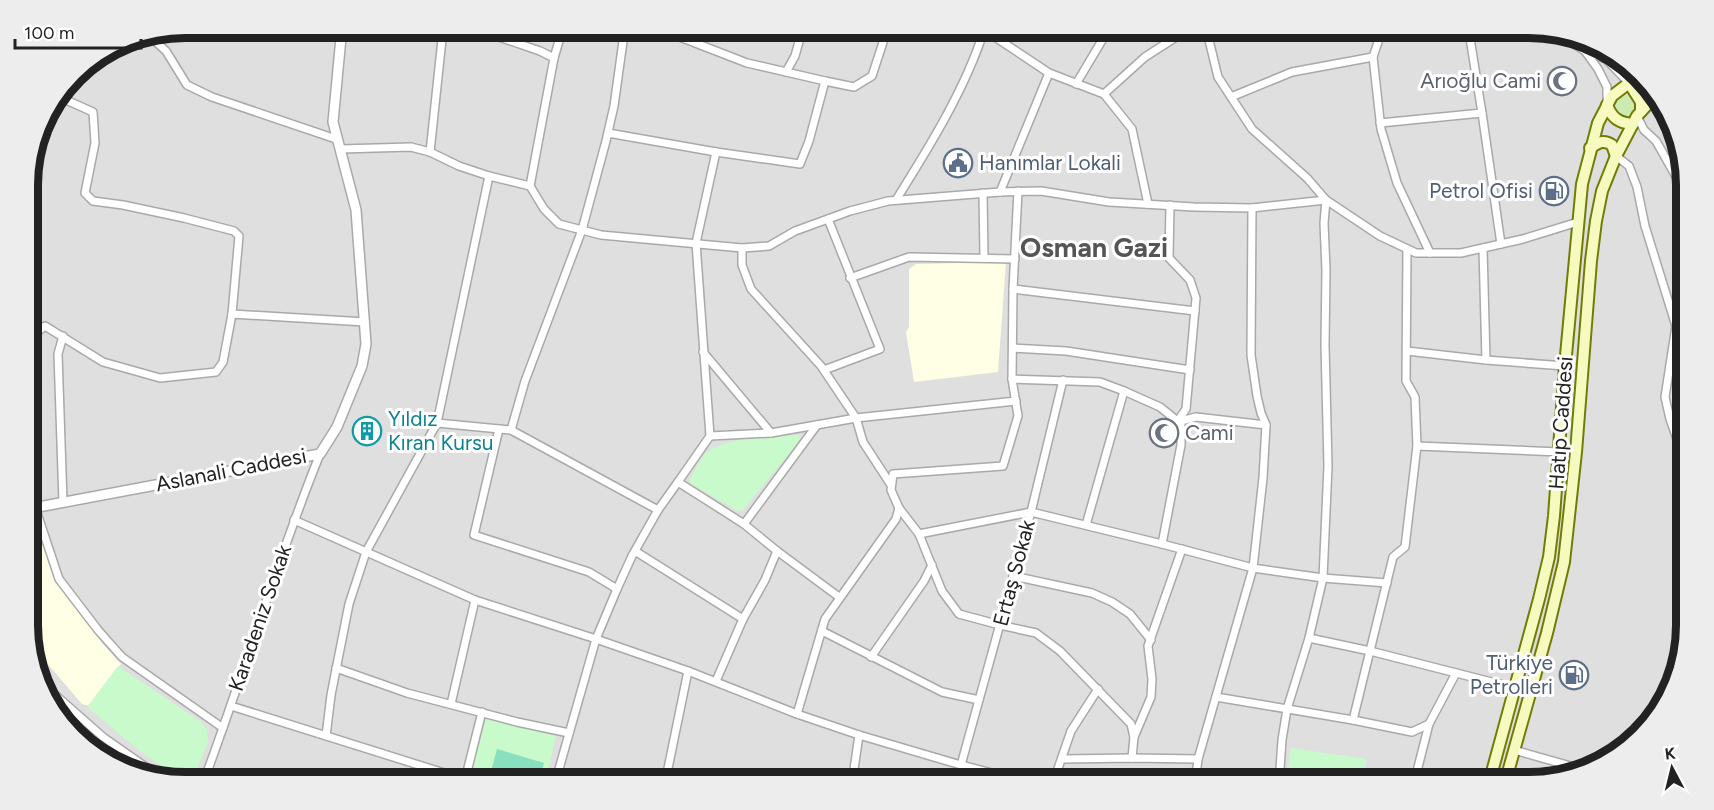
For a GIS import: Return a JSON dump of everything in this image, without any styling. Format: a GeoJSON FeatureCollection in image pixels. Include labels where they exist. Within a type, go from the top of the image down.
{"type":"FeatureCollection","features":[{"type":"Feature","properties":{"kind":"main road","name":"Hatıp Caddesi"},"geometry":{"type":"LineString","coordinates":[[1492,772],[1549,557],[1582,184],[1598,123],[1612,96],[1633,81]]}},
{"type":"Feature","properties":{"kind":"main road"},"geometry":{"type":"LineString","coordinates":[[1607,105],[1612,117],[1617,121],[1637,117],[1641,102],[1629,83]]}},
{"type":"Feature","properties":{"kind":"main road","name":"Hatıp Caddesi"},"geometry":{"type":"LineString","coordinates":[[1508,772],[1564,562],[1576,452],[1591,261],[1602,191],[1616,156],[1637,117],[1650,102]]}},
{"type":"Feature","properties":{"kind":"main road"},"geometry":{"type":"LineString","coordinates":[[1590,148],[1599,142],[1606,141],[1612,145],[1616,156]]}},
{"type":"Feature","properties":{"kind":"street","name":"Aslanali Caddesi"},"geometry":{"type":"LineString","coordinates":[[38,507],[320,454],[337,427],[363,366],[366,344],[357,210],[333,122],[341,38]]}},
{"type":"Feature","properties":{"kind":"street"},"geometry":{"type":"LineString","coordinates":[[430,152],[442,38]]}},
{"type":"Feature","properties":{"kind":"street"},"geometry":{"type":"LineString","coordinates":[[502,38],[554,58]]}},
{"type":"Feature","properties":{"kind":"street"},"geometry":{"type":"LineString","coordinates":[[560,38],[530,186],[544,209],[559,224],[601,235],[742,248],[769,246],[795,231],[828,219],[896,200],[1018,191],[1041,191],[1109,202],[1170,206],[1252,208],[1326,200]]}},
{"type":"Feature","properties":{"kind":"street"},"geometry":{"type":"LineString","coordinates":[[511,430],[525,381],[582,230],[614,106],[623,38]]}},
{"type":"Feature","properties":{"kind":"street"},"geometry":{"type":"LineString","coordinates":[[682,38],[747,63],[854,87],[872,76],[884,38]]}},
{"type":"Feature","properties":{"kind":"street"},"geometry":{"type":"LineString","coordinates":[[786,72],[795,56],[800,38]]}},
{"type":"Feature","properties":{"kind":"street"},"geometry":{"type":"LineString","coordinates":[[896,200],[923,156],[964,79],[978,38]]}},
{"type":"Feature","properties":{"kind":"street"},"geometry":{"type":"LineString","coordinates":[[998,38],[1049,73],[1104,94],[1132,129],[1148,204]]}},
{"type":"Feature","properties":{"kind":"street"},"geometry":{"type":"LineString","coordinates":[[1077,84],[1104,38]]}},
{"type":"Feature","properties":{"kind":"street"},"geometry":{"type":"LineString","coordinates":[[1104,94],[1145,57],[1174,38]]}},
{"type":"Feature","properties":{"kind":"street"},"geometry":{"type":"LineString","coordinates":[[1208,38],[1218,78],[1252,129],[1307,178],[1326,200],[1380,236],[1416,253],[1461,253],[1578,222]]}},
{"type":"Feature","properties":{"kind":"street"},"geometry":{"type":"LineString","coordinates":[[1379,38],[1373,57],[1380,123],[1397,183],[1430,253]]}},
{"type":"Feature","properties":{"kind":"street"},"geometry":{"type":"LineString","coordinates":[[1470,38],[1501,244]]}},
{"type":"Feature","properties":{"kind":"street"},"geometry":{"type":"LineString","coordinates":[[155,41],[166,51],[187,85],[212,97],[336,139]]}},
{"type":"Feature","properties":{"kind":"street"},"geometry":{"type":"LineString","coordinates":[[1575,45],[1606,59]]}},
{"type":"Feature","properties":{"kind":"street"},"geometry":{"type":"LineString","coordinates":[[1585,51],[1607,87],[1607,105]]}},
{"type":"Feature","properties":{"kind":"street"},"geometry":{"type":"LineString","coordinates":[[1231,98],[1292,72],[1373,57]]}},
{"type":"Feature","properties":{"kind":"street"},"geometry":{"type":"LineString","coordinates":[[1606,59],[1629,83]]}},
{"type":"Feature","properties":{"kind":"street"},"geometry":{"type":"LineString","coordinates":[[1000,192],[1049,73]]}},
{"type":"Feature","properties":{"kind":"street"},"geometry":{"type":"LineString","coordinates":[[608,133],[800,164],[809,141],[825,81]]}},
{"type":"Feature","properties":{"kind":"street"},"geometry":{"type":"LineString","coordinates":[[38,331],[45,326],[103,362],[160,378],[216,372],[223,363],[232,314],[239,236],[234,231],[184,218],[93,201],[84,193],[94,144],[93,112],[65,99]]}},
{"type":"Feature","properties":{"kind":"street"},"geometry":{"type":"LineString","coordinates":[[1380,123],[1482,113]]}},
{"type":"Feature","properties":{"kind":"street"},"geometry":{"type":"LineString","coordinates":[[1637,117],[1644,130],[1656,141],[1675,174]]}},
{"type":"Feature","properties":{"kind":"street"},"geometry":{"type":"LineString","coordinates":[[340,149],[411,147],[430,152],[459,166],[489,176],[530,186]]}},
{"type":"Feature","properties":{"kind":"street"},"geometry":{"type":"LineString","coordinates":[[558,772],[596,639],[617,589],[635,550],[658,510],[710,436],[696,243],[716,152]]}},
{"type":"Feature","properties":{"kind":"street"},"geometry":{"type":"LineString","coordinates":[[1616,156],[1629,166],[1637,187],[1645,226],[1676,323]]}},
{"type":"Feature","properties":{"kind":"street"},"geometry":{"type":"LineString","coordinates":[[326,736],[336,668],[349,604],[366,552],[437,423],[489,176]]}},
{"type":"Feature","properties":{"kind":"street"},"geometry":{"type":"LineString","coordinates":[[1018,191],[1013,289],[1012,379],[1018,416],[1003,466],[893,474],[891,490],[899,508],[919,534],[942,591],[959,614],[1036,633],[1060,651],[1131,724],[1134,737]]}},
{"type":"Feature","properties":{"kind":"street"},"geometry":{"type":"LineString","coordinates":[[983,193],[984,257]]}},
{"type":"Feature","properties":{"kind":"street"},"geometry":{"type":"LineString","coordinates":[[1280,772],[1287,709],[1310,638],[1323,578],[1328,466],[1324,223],[1326,200]]}},
{"type":"Feature","properties":{"kind":"street"},"geometry":{"type":"LineString","coordinates":[[1170,206],[1169,258],[1190,280],[1196,298],[1186,409],[1177,422]]}},
{"type":"Feature","properties":{"kind":"street"},"geometry":{"type":"LineString","coordinates":[[1196,772],[1198,759],[1253,568],[1263,478],[1266,425],[1257,396],[1251,355],[1252,208]]}},
{"type":"Feature","properties":{"kind":"street"},"geometry":{"type":"LineString","coordinates":[[824,370],[880,350],[828,219]]}},
{"type":"Feature","properties":{"kind":"street"},"geometry":{"type":"LineString","coordinates":[[742,248],[742,265],[751,289],[824,370],[856,417],[863,442],[891,485]]}},
{"type":"Feature","properties":{"kind":"street"},"geometry":{"type":"LineString","coordinates":[[1483,248],[1486,360]]}},
{"type":"Feature","properties":{"kind":"street"},"geometry":{"type":"LineString","coordinates":[[1353,720],[1393,557],[1405,548],[1417,446],[1415,397],[1406,381],[1407,249]]}},
{"type":"Feature","properties":{"kind":"street"},"geometry":{"type":"LineString","coordinates":[[850,278],[909,257],[1015,259]]}},
{"type":"Feature","properties":{"kind":"street"},"geometry":{"type":"LineString","coordinates":[[1013,289],[1195,311]]}},
{"type":"Feature","properties":{"kind":"street"},"geometry":{"type":"LineString","coordinates":[[232,314],[365,322]]}},
{"type":"Feature","properties":{"kind":"street"},"geometry":{"type":"LineString","coordinates":[[1676,332],[1665,397],[1676,436]]}},
{"type":"Feature","properties":{"kind":"street"},"geometry":{"type":"LineString","coordinates":[[63,336],[58,354],[63,502]]}},
{"type":"Feature","properties":{"kind":"street"},"geometry":{"type":"LineString","coordinates":[[1013,348],[1066,351],[1190,370]]}},
{"type":"Feature","properties":{"kind":"street"},"geometry":{"type":"LineString","coordinates":[[1407,351],[1565,366]]}},
{"type":"Feature","properties":{"kind":"street"},"geometry":{"type":"LineString","coordinates":[[703,352],[771,433]]}},
{"type":"Feature","properties":{"kind":"street"},"geometry":{"type":"LineString","coordinates":[[1012,379],[1100,381],[1160,407],[1181,424],[1181,445],[1162,544]]}},
{"type":"Feature","properties":{"kind":"street","name":"Ertaş Sokak"},"geometry":{"type":"LineString","coordinates":[[961,765],[1031,512],[1063,381]]}},
{"type":"Feature","properties":{"kind":"street"},"geometry":{"type":"LineString","coordinates":[[1086,525],[1124,391]]}},
{"type":"Feature","properties":{"kind":"street"},"geometry":{"type":"LineString","coordinates":[[710,436],[771,433],[856,417],[1016,401]]}},
{"type":"Feature","properties":{"kind":"street"},"geometry":{"type":"LineString","coordinates":[[1177,422],[1196,417],[1266,425]]}},
{"type":"Feature","properties":{"kind":"street"},"geometry":{"type":"LineString","coordinates":[[437,423],[511,430],[658,510]]}},
{"type":"Feature","properties":{"kind":"street"},"geometry":{"type":"LineString","coordinates":[[744,524],[817,425]]}},
{"type":"Feature","properties":{"kind":"street"},"geometry":{"type":"LineString","coordinates":[[499,429],[474,535],[590,572],[617,589]]}},
{"type":"Feature","properties":{"kind":"street"},"geometry":{"type":"LineString","coordinates":[[1417,446],[1559,452]]}},
{"type":"Feature","properties":{"kind":"street","name":"Karadeniz Sokak"},"geometry":{"type":"LineString","coordinates":[[207,772],[267,595],[320,454]]}},
{"type":"Feature","properties":{"kind":"street"},"geometry":{"type":"LineString","coordinates":[[678,482],[744,524],[839,597]]}},
{"type":"Feature","properties":{"kind":"street"},"geometry":{"type":"LineString","coordinates":[[797,714],[825,619],[896,519],[899,508]]}},
{"type":"Feature","properties":{"kind":"street"},"geometry":{"type":"LineString","coordinates":[[919,534],[1031,512],[1253,568],[1323,578],[1387,583]]}},
{"type":"Feature","properties":{"kind":"street"},"geometry":{"type":"LineString","coordinates":[[294,520],[475,600],[716,681],[797,714],[859,735],[988,772]]}},
{"type":"Feature","properties":{"kind":"street"},"geometry":{"type":"LineString","coordinates":[[38,524],[59,579],[110,644],[122,657],[223,728]]}},
{"type":"Feature","properties":{"kind":"street"},"geometry":{"type":"LineString","coordinates":[[1132,758],[1134,737],[1151,697],[1152,679],[1148,646],[1182,549]]}},
{"type":"Feature","properties":{"kind":"street"},"geometry":{"type":"LineString","coordinates":[[635,550],[743,619]]}},
{"type":"Feature","properties":{"kind":"street"},"geometry":{"type":"LineString","coordinates":[[716,681],[743,619],[765,580],[777,551]]}},
{"type":"Feature","properties":{"kind":"street"},"geometry":{"type":"LineString","coordinates":[[871,657],[924,581],[932,565]]}},
{"type":"Feature","properties":{"kind":"street"},"geometry":{"type":"LineString","coordinates":[[1013,576],[1092,593],[1112,602],[1130,614],[1151,640]]}},
{"type":"Feature","properties":{"kind":"street"},"geometry":{"type":"LineString","coordinates":[[451,704],[475,600]]}},
{"type":"Feature","properties":{"kind":"street"},"geometry":{"type":"LineString","coordinates":[[822,631],[942,692],[979,700]]}},
{"type":"Feature","properties":{"kind":"street"},"geometry":{"type":"LineString","coordinates":[[1310,638],[1515,688]]}},
{"type":"Feature","properties":{"kind":"street"},"geometry":{"type":"LineString","coordinates":[[336,668],[407,693],[569,733]]}},
{"type":"Feature","properties":{"kind":"street"},"geometry":{"type":"LineString","coordinates":[[668,772],[687,671]]}},
{"type":"Feature","properties":{"kind":"street"},"geometry":{"type":"LineString","coordinates":[[1417,772],[1429,724],[1456,673]]}},
{"type":"Feature","properties":{"kind":"street"},"geometry":{"type":"LineString","coordinates":[[1057,772],[1071,731],[1098,689]]}},
{"type":"Feature","properties":{"kind":"street"},"geometry":{"type":"LineString","coordinates":[[55,695],[103,737],[147,768]]}},
{"type":"Feature","properties":{"kind":"street"},"geometry":{"type":"LineString","coordinates":[[1216,697],[1412,732],[1429,724]]}},
{"type":"Feature","properties":{"kind":"street"},"geometry":{"type":"LineString","coordinates":[[231,706],[440,772]]}},
{"type":"Feature","properties":{"kind":"street"},"geometry":{"type":"LineString","coordinates":[[467,772],[482,712]]}},
{"type":"Feature","properties":{"kind":"street"},"geometry":{"type":"LineString","coordinates":[[854,772],[859,735]]}},
{"type":"Feature","properties":{"kind":"street"},"geometry":{"type":"LineString","coordinates":[[1514,750],[1572,766]]}},
{"type":"Feature","properties":{"kind":"street"},"geometry":{"type":"LineString","coordinates":[[1062,759],[1198,759]]}},
{"type":"Feature","properties":{"kind":"shaded area"},"geometry":{"type":"Polygon","coordinates":[[[1539,38],[1577,45],[1603,57],[1619,68],[1646,95],[1665,128],[1675,165],[1676,626],[1674,654],[1665,682],[1652,707],[1640,722],[1611,748],[1577,765],[1539,772],[175,772],[137,765],[111,753],[95,742],[68,715],[49,682],[39,645],[38,175],[45,137],[53,119],[62,103],[81,81],[111,57],[137,45],[165,39],[1539,38]]]}},
{"type":"Feature","properties":{"kind":"shaded area"},"geometry":{"type":"Polygon","coordinates":[[[1006,262],[998,372],[914,382],[906,332],[909,327],[909,269],[916,264],[1006,262]]]}},
{"type":"Feature","properties":{"kind":"shaded area"},"geometry":{"type":"Polygon","coordinates":[[[38,535],[56,577],[102,643],[121,664],[90,706],[82,704],[41,657],[38,626],[38,535]]]}},
{"type":"Feature","properties":{"kind":"green space"},"geometry":{"type":"Polygon","coordinates":[[[1626,95],[1634,98],[1637,106],[1634,114],[1626,117],[1618,114],[1615,106],[1618,98],[1626,95]]]}},
{"type":"Feature","properties":{"kind":"green space"},"geometry":{"type":"Polygon","coordinates":[[[1676,351],[1676,421],[1672,400],[1676,351]]]}},
{"type":"Feature","properties":{"kind":"green space"},"geometry":{"type":"Polygon","coordinates":[[[798,435],[801,439],[743,510],[738,511],[690,483],[690,479],[705,454],[725,443],[763,437],[798,435]]]}},
{"type":"Feature","properties":{"kind":"green space"},"geometry":{"type":"Polygon","coordinates":[[[118,666],[201,722],[207,729],[208,742],[196,772],[169,771],[141,752],[87,707],[118,666]]]}},
{"type":"Feature","properties":{"kind":"green space"},"geometry":{"type":"Polygon","coordinates":[[[490,718],[556,736],[548,772],[476,772],[473,767],[486,719],[490,718]]]}},
{"type":"Feature","properties":{"kind":"green space"},"geometry":{"type":"Polygon","coordinates":[[[1291,748],[1367,759],[1364,772],[1288,772],[1291,748]]]}},
{"type":"Feature","properties":{"kind":"green space"},"geometry":{"type":"Polygon","coordinates":[[[497,749],[544,763],[541,772],[491,771],[497,749]]]}},
{"type":"Feature","properties":{"kind":"place","name":"Arıoğlu Cami"},"geometry":{"type":"Point","coordinates":[1562,81]}},
{"type":"Feature","properties":{"kind":"place","name":"Hanımlar Lokali"},"geometry":{"type":"Point","coordinates":[958,163]}},
{"type":"Feature","properties":{"kind":"place","name":"Petrol Ofisi"},"geometry":{"type":"Point","coordinates":[1554,191]}},
{"type":"Feature","properties":{"kind":"place","name":"Yıldız Kıran Kursu"},"geometry":{"type":"Point","coordinates":[367,431]}},
{"type":"Feature","properties":{"kind":"place","name":"Cami"},"geometry":{"type":"Point","coordinates":[1164,433]}},
{"type":"Feature","properties":{"kind":"place","name":"Türkiye Petrolleri"},"geometry":{"type":"Point","coordinates":[1574,675]}},
{"type":"Feature","properties":{"kind":"district","name":"Osman Gazi"},"geometry":{"type":"Point","coordinates":[1094,248]}}]}
